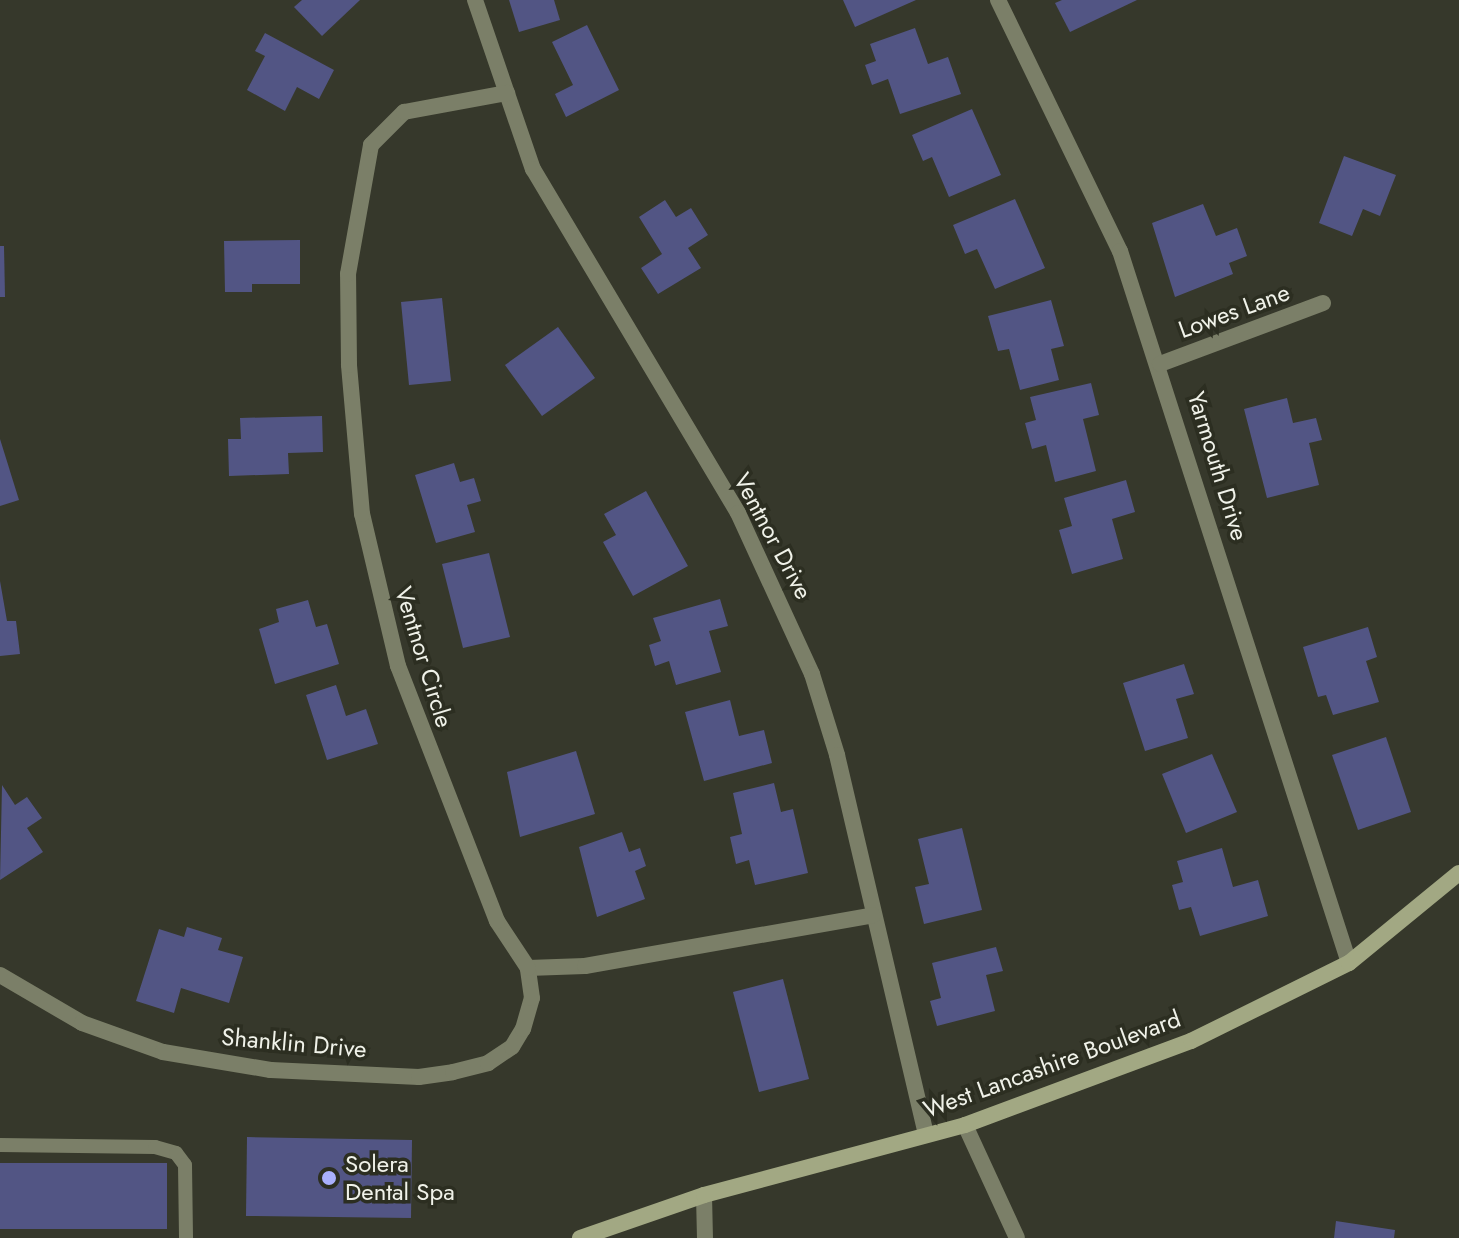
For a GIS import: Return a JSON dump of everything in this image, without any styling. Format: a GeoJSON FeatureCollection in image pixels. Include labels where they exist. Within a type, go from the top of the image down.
{"type":"FeatureCollection","features":[{"type":"Feature","properties":{"kind":"main road","name":"West Lancashire Boulevard"},"geometry":{"type":"LineString","coordinates":[[580,1238],[704,1195],[965,1125],[1191,1041],[1349,963],[1459,873]]}},
{"type":"Feature","properties":{"kind":"street","name":"Ventnor Drive"},"geometry":{"type":"LineString","coordinates":[[475,0],[533,169],[738,513],[783,603],[837,755],[926,1135]]}},
{"type":"Feature","properties":{"kind":"street","name":"Yarmouth Drive"},"geometry":{"type":"LineString","coordinates":[[998,0],[1120,251],[1160,364],[1349,963]]}},
{"type":"Feature","properties":{"kind":"street","name":"Ventnor Circle"},"geometry":{"type":"LineString","coordinates":[[507,93],[404,112],[371,145],[348,274],[349,365],[362,514],[398,666],[497,921],[528,968]]}},
{"type":"Feature","properties":{"kind":"street","name":"Lowes Lane"},"geometry":{"type":"LineString","coordinates":[[1160,364],[1323,303]]}},
{"type":"Feature","properties":{"kind":"street"},"geometry":{"type":"LineString","coordinates":[[528,968],[585,966],[873,915]]}},
{"type":"Feature","properties":{"kind":"street","name":"Shanklin Drive"},"geometry":{"type":"LineString","coordinates":[[0,975],[82,1023],[163,1052],[271,1070],[419,1077],[488,1063],[512,1047],[532,998],[528,968]]}},
{"type":"Feature","properties":{"kind":"street"},"geometry":{"type":"LineString","coordinates":[[965,1125],[1017,1238]]}},
{"type":"Feature","properties":{"kind":"street"},"geometry":{"type":"LineString","coordinates":[[704,1195],[705,1238]]}},
{"type":"Feature","properties":{"kind":"lane"},"geometry":{"type":"LineString","coordinates":[[0,1145],[155,1147],[176,1153],[185,1165],[186,1238]]}},
{"type":"Feature","properties":{"kind":"building"},"geometry":{"type":"Polygon","coordinates":[[[302,0],[360,0],[322,36],[294,7],[302,0]]]}},
{"type":"Feature","properties":{"kind":"building"},"geometry":{"type":"Polygon","coordinates":[[[509,0],[554,0],[560,20],[519,32],[509,0]]]}},
{"type":"Feature","properties":{"kind":"building"},"geometry":{"type":"Polygon","coordinates":[[[843,0],[916,0],[855,27],[843,0]]]}},
{"type":"Feature","properties":{"kind":"building"},"geometry":{"type":"Polygon","coordinates":[[[1062,0],[1137,0],[1070,32],[1055,3],[1062,0]]]}},
{"type":"Feature","properties":{"kind":"building"},"geometry":{"type":"Polygon","coordinates":[[[587,25],[619,90],[566,117],[555,94],[573,85],[552,42],[587,25]]]}},
{"type":"Feature","properties":{"kind":"building"},"geometry":{"type":"Polygon","coordinates":[[[915,28],[928,64],[948,57],[961,94],[900,114],[888,79],[872,85],[865,65],[876,61],[870,44],[915,28]]]}},
{"type":"Feature","properties":{"kind":"building"},"geometry":{"type":"Polygon","coordinates":[[[265,33],[334,70],[319,99],[297,87],[285,111],[247,90],[265,56],[255,51],[265,33]]]}},
{"type":"Feature","properties":{"kind":"building"},"geometry":{"type":"Polygon","coordinates":[[[972,109],[1001,175],[949,197],[932,157],[923,161],[912,135],[972,109]]]}},
{"type":"Feature","properties":{"kind":"building"},"geometry":{"type":"Polygon","coordinates":[[[1344,156],[1396,175],[1380,216],[1363,209],[1352,236],[1319,223],[1344,156]]]}},
{"type":"Feature","properties":{"kind":"building"},"geometry":{"type":"Polygon","coordinates":[[[1015,199],[1045,268],[995,289],[977,249],[965,254],[953,225],[1015,199]]]}},
{"type":"Feature","properties":{"kind":"building"},"geometry":{"type":"Polygon","coordinates":[[[665,200],[676,217],[691,208],[708,235],[688,248],[701,268],[658,294],[641,268],[662,254],[639,217],[665,200]]]}},
{"type":"Feature","properties":{"kind":"building"},"geometry":{"type":"Polygon","coordinates":[[[1203,204],[1216,236],[1237,228],[1247,256],[1229,263],[1233,274],[1175,297],[1152,223],[1203,204]]]}},
{"type":"Feature","properties":{"kind":"building"},"geometry":{"type":"Polygon","coordinates":[[[300,240],[300,284],[252,284],[252,292],[225,292],[224,241],[300,240]]]}},
{"type":"Feature","properties":{"kind":"building"},"geometry":{"type":"Polygon","coordinates":[[[0,246],[4,246],[5,297],[0,297],[0,246]]]}},
{"type":"Feature","properties":{"kind":"building"},"geometry":{"type":"Polygon","coordinates":[[[442,298],[451,381],[409,385],[401,302],[442,298]]]}},
{"type":"Feature","properties":{"kind":"building"},"geometry":{"type":"Polygon","coordinates":[[[1051,300],[1064,346],[1051,349],[1059,380],[1020,390],[1009,349],[998,351],[988,316],[1051,300]]]}},
{"type":"Feature","properties":{"kind":"building"},"geometry":{"type":"Polygon","coordinates":[[[558,327],[595,378],[542,416],[505,365],[558,327]]]}},
{"type":"Feature","properties":{"kind":"building"},"geometry":{"type":"Polygon","coordinates":[[[1091,383],[1099,415],[1083,419],[1096,471],[1055,482],[1046,445],[1032,449],[1025,423],[1036,420],[1030,397],[1091,383]]]}},
{"type":"Feature","properties":{"kind":"building"},"geometry":{"type":"Polygon","coordinates":[[[1287,398],[1293,423],[1316,418],[1322,440],[1309,443],[1319,485],[1267,498],[1244,409],[1287,398]]]}},
{"type":"Feature","properties":{"kind":"building"},"geometry":{"type":"Polygon","coordinates":[[[322,416],[323,452],[288,453],[289,474],[229,476],[228,439],[241,439],[240,418],[322,416]]]}},
{"type":"Feature","properties":{"kind":"building"},"geometry":{"type":"Polygon","coordinates":[[[0,439],[19,500],[0,506],[0,439]]]}},
{"type":"Feature","properties":{"kind":"building"},"geometry":{"type":"Polygon","coordinates":[[[454,463],[460,482],[474,478],[481,501],[467,505],[475,532],[436,543],[415,475],[454,463]]]}},
{"type":"Feature","properties":{"kind":"building"},"geometry":{"type":"Polygon","coordinates":[[[1126,480],[1135,512],[1112,519],[1123,559],[1072,574],[1059,530],[1072,526],[1064,498],[1126,480]]]}},
{"type":"Feature","properties":{"kind":"building"},"geometry":{"type":"Polygon","coordinates":[[[646,491],[688,566],[633,596],[603,542],[616,535],[604,514],[646,491]]]}},
{"type":"Feature","properties":{"kind":"building"},"geometry":{"type":"Polygon","coordinates":[[[489,553],[510,637],[463,648],[442,564],[489,553]]]}},
{"type":"Feature","properties":{"kind":"building"},"geometry":{"type":"Polygon","coordinates":[[[0,581],[7,621],[16,621],[20,654],[0,656],[0,581]]]}},
{"type":"Feature","properties":{"kind":"building"},"geometry":{"type":"Polygon","coordinates":[[[720,599],[728,626],[709,631],[721,672],[676,685],[669,661],[655,666],[649,645],[661,641],[653,618],[720,599]]]}},
{"type":"Feature","properties":{"kind":"building"},"geometry":{"type":"Polygon","coordinates":[[[308,600],[316,627],[327,624],[339,664],[275,684],[259,629],[279,622],[276,609],[308,600]]]}},
{"type":"Feature","properties":{"kind":"building"},"geometry":{"type":"Polygon","coordinates":[[[1368,627],[1377,657],[1366,661],[1379,702],[1333,715],[1326,695],[1318,697],[1303,647],[1368,627]]]}},
{"type":"Feature","properties":{"kind":"building"},"geometry":{"type":"Polygon","coordinates":[[[1184,664],[1194,694],[1176,699],[1188,738],[1145,751],[1123,683],[1184,664]]]}},
{"type":"Feature","properties":{"kind":"building"},"geometry":{"type":"Polygon","coordinates":[[[336,685],[346,716],[366,709],[378,744],[327,760],[306,695],[336,685]]]}},
{"type":"Feature","properties":{"kind":"building"},"geometry":{"type":"Polygon","coordinates":[[[730,700],[739,736],[764,730],[772,763],[704,781],[685,712],[730,700]]]}},
{"type":"Feature","properties":{"kind":"building"},"geometry":{"type":"Polygon","coordinates":[[[1386,737],[1411,812],[1358,830],[1332,755],[1386,737]]]}},
{"type":"Feature","properties":{"kind":"building"},"geometry":{"type":"Polygon","coordinates":[[[576,751],[595,814],[520,837],[507,772],[576,751]]]}},
{"type":"Feature","properties":{"kind":"building"},"geometry":{"type":"Polygon","coordinates":[[[1212,754],[1237,812],[1186,833],[1162,774],[1212,754]]]}},
{"type":"Feature","properties":{"kind":"building"},"geometry":{"type":"Polygon","coordinates":[[[774,783],[781,812],[793,809],[808,873],[755,885],[749,860],[736,864],[730,837],[742,834],[733,793],[774,783]]]}},
{"type":"Feature","properties":{"kind":"building"},"geometry":{"type":"Polygon","coordinates":[[[2,785],[15,805],[27,797],[42,818],[27,828],[43,852],[0,880],[2,785]]]}},
{"type":"Feature","properties":{"kind":"building"},"geometry":{"type":"Polygon","coordinates":[[[962,828],[982,910],[924,924],[915,887],[929,884],[918,839],[962,828]]]}},
{"type":"Feature","properties":{"kind":"building"},"geometry":{"type":"Polygon","coordinates":[[[622,832],[629,852],[640,848],[646,866],[635,871],[645,899],[597,917],[579,847],[622,832]]]}},
{"type":"Feature","properties":{"kind":"building"},"geometry":{"type":"Polygon","coordinates":[[[1222,848],[1233,887],[1258,880],[1268,916],[1200,936],[1191,907],[1179,910],[1172,885],[1183,882],[1177,861],[1222,848]]]}},
{"type":"Feature","properties":{"kind":"building"},"geometry":{"type":"Polygon","coordinates":[[[187,927],[222,938],[218,950],[243,957],[229,1003],[181,988],[174,1013],[136,1001],[159,929],[184,937],[187,927]]]}},
{"type":"Feature","properties":{"kind":"building"},"geometry":{"type":"Polygon","coordinates":[[[996,947],[1003,971],[986,975],[995,1011],[937,1026],[930,1001],[941,998],[932,963],[996,947]]]}},
{"type":"Feature","properties":{"kind":"building"},"geometry":{"type":"Polygon","coordinates":[[[783,979],[809,1079],[759,1092],[733,992],[783,979]]]}},
{"type":"Feature","properties":{"kind":"building","name":"Solera Dental Spa"},"geometry":{"type":"Polygon","coordinates":[[[247,1137],[412,1140],[411,1218],[246,1216],[247,1137]]]}},
{"type":"Feature","properties":{"kind":"building"},"geometry":{"type":"Polygon","coordinates":[[[0,1163],[167,1163],[167,1229],[0,1229],[0,1163]]]}},
{"type":"Feature","properties":{"kind":"building"},"geometry":{"type":"Polygon","coordinates":[[[1336,1221],[1395,1230],[1394,1238],[1334,1238],[1336,1221]]]}},
{"type":"Feature","properties":{"kind":"place","name":"Solera Dental Spa"},"geometry":{"type":"Point","coordinates":[329,1178]}}]}
